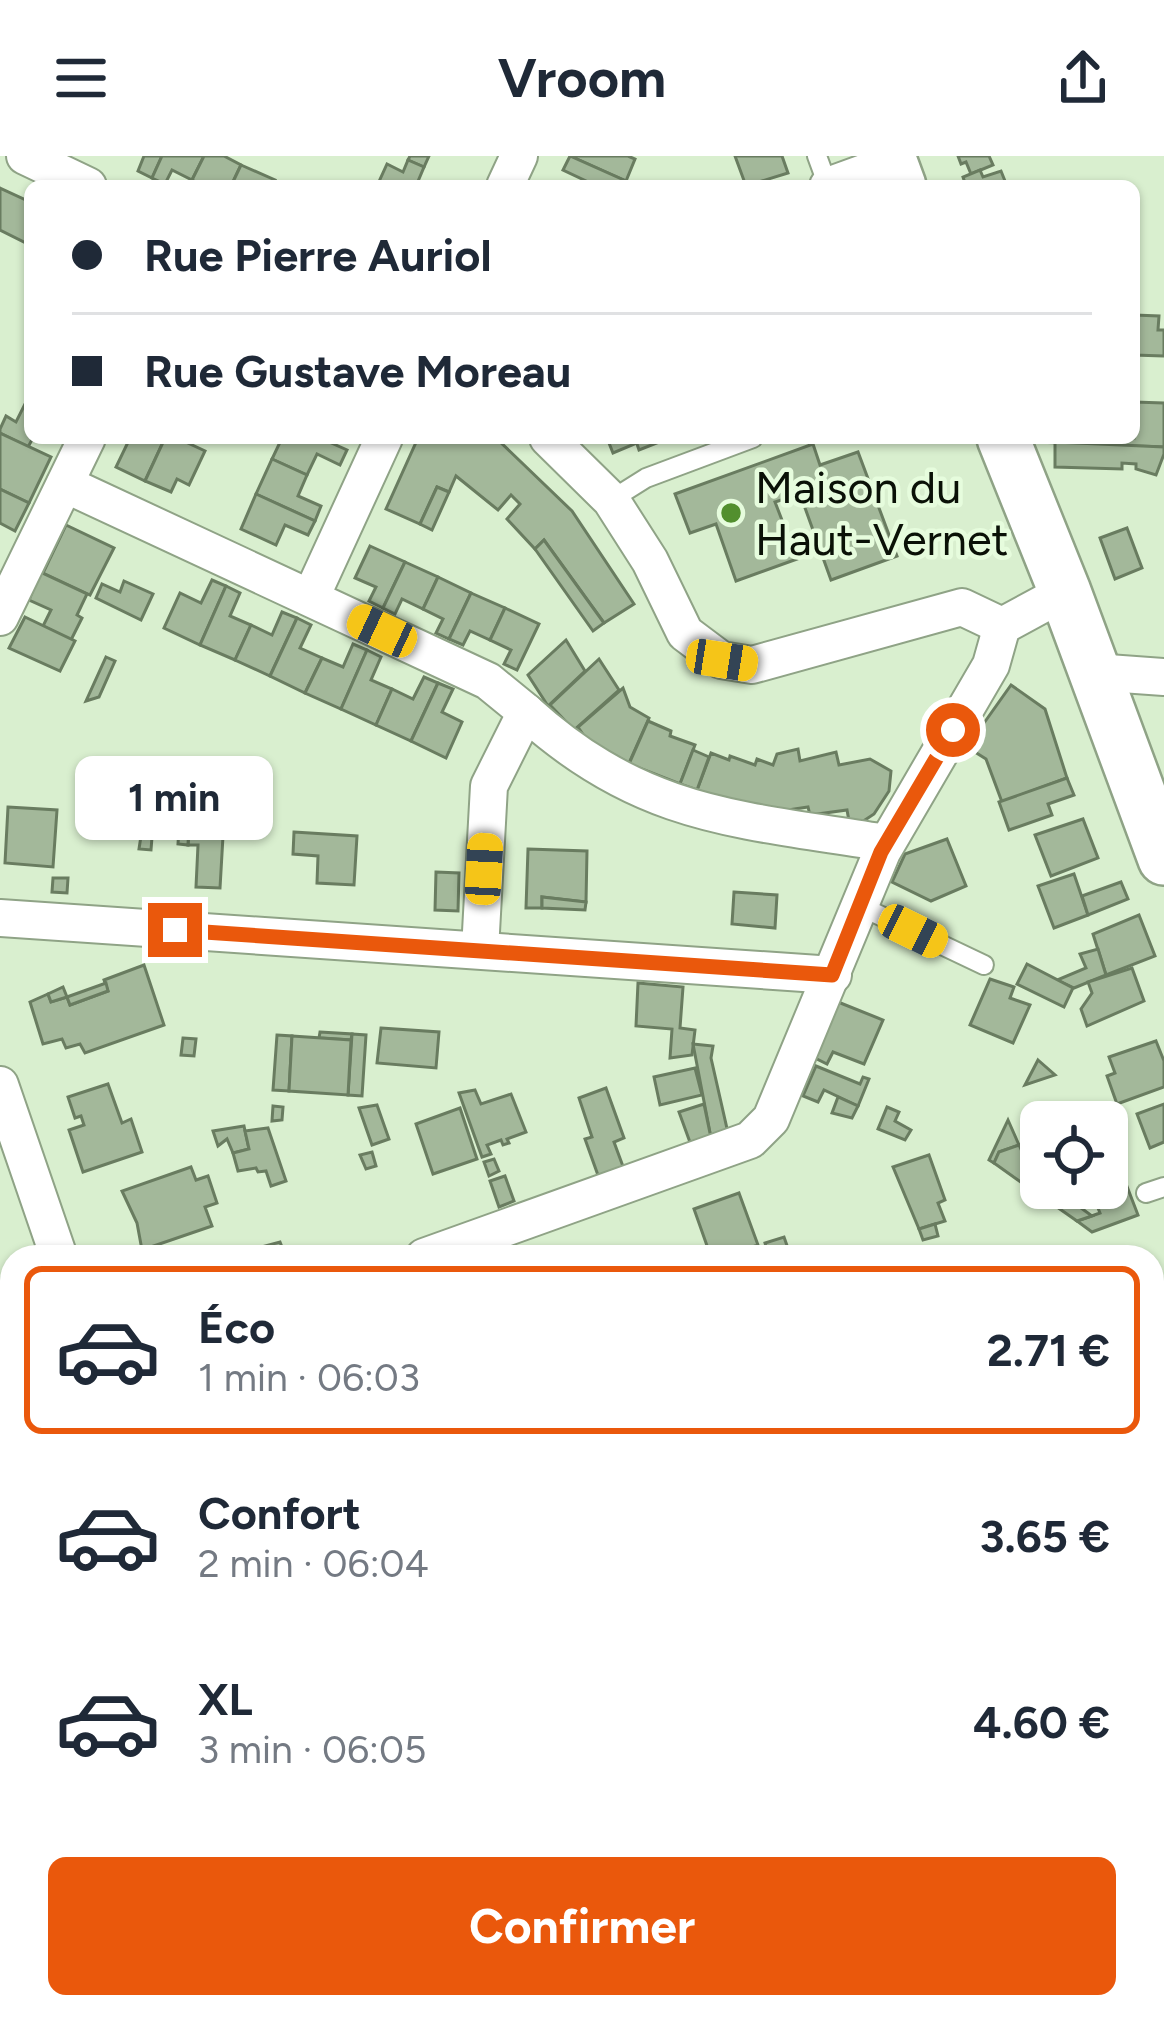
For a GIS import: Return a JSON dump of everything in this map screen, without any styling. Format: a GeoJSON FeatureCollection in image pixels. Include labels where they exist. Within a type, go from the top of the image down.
{"type":"FeatureCollection","features":[{"type":"Feature","properties":{"kind":"main road"},"geometry":{"type":"LineString","coordinates":[[1005,444],[1164,859]]}},
{"type":"Feature","properties":{"kind":"street"},"geometry":{"type":"LineString","coordinates":[[25,156],[75,180]]}},
{"type":"Feature","properties":{"kind":"street"},"geometry":{"type":"LineString","coordinates":[[850,180],[894,168]]}},
{"type":"Feature","properties":{"kind":"street"},"geometry":{"type":"LineString","coordinates":[[0,616],[84,444]]}},
{"type":"Feature","properties":{"kind":"street"},"geometry":{"type":"LineString","coordinates":[[311,597],[380,444]]}},
{"type":"Feature","properties":{"kind":"street"},"geometry":{"type":"LineString","coordinates":[[554,444],[611,500],[650,561],[685,633],[722,660],[752,665],[962,607],[1002,626]]}},
{"type":"Feature","properties":{"kind":"street"},"geometry":{"type":"LineString","coordinates":[[65,484],[488,681],[588,762],[651,796],[721,818],[886,843]]}},
{"type":"Feature","properties":{"kind":"street"},"geometry":{"type":"LineString","coordinates":[[457,1245],[750,1140],[772,1119],[886,843],[991,665],[1002,626],[1065,592]]}},
{"type":"Feature","properties":{"kind":"street"},"geometry":{"type":"LineString","coordinates":[[1094,672],[1164,677]]}},
{"type":"Feature","properties":{"kind":"street"},"geometry":{"type":"LineString","coordinates":[[480,950],[489,786],[526,712]]}},
{"type":"Feature","properties":{"kind":"street"},"geometry":{"type":"LineString","coordinates":[[0,918],[832,975]]}},
{"type":"Feature","properties":{"kind":"street"},"geometry":{"type":"LineString","coordinates":[[0,1084],[9,1146],[54,1245]]}},
{"type":"Feature","properties":{"kind":"lane"},"geometry":{"type":"LineString","coordinates":[[611,500],[646,478],[737,444]]}},
{"type":"Feature","properties":{"kind":"lane"},"geometry":{"type":"LineString","coordinates":[[860,906],[984,965]]}},
{"type":"Feature","properties":{"kind":"building"},"geometry":{"type":"Polygon","coordinates":[[[144,156],[162,156],[152,178],[138,171],[144,156]]]}},
{"type":"Feature","properties":{"kind":"building"},"geometry":{"type":"Polygon","coordinates":[[[162,156],[204,156],[192,180],[172,170],[167,180],[152,178],[162,156]]]}},
{"type":"Feature","properties":{"kind":"building"},"geometry":{"type":"Polygon","coordinates":[[[204,156],[224,156],[241,165],[234,180],[192,180],[204,156]]]}},
{"type":"Feature","properties":{"kind":"building"},"geometry":{"type":"Polygon","coordinates":[[[429,156],[424,167],[408,160],[429,156]]]}},
{"type":"Feature","properties":{"kind":"building"},"geometry":{"type":"Polygon","coordinates":[[[570,156],[635,159],[624,180],[570,156]]]}},
{"type":"Feature","properties":{"kind":"building"},"geometry":{"type":"Polygon","coordinates":[[[570,156],[624,180],[584,180],[563,170],[570,156]]]}},
{"type":"Feature","properties":{"kind":"building"},"geometry":{"type":"Polygon","coordinates":[[[735,156],[782,156],[788,173],[744,180],[735,156]]]}},
{"type":"Feature","properties":{"kind":"building"},"geometry":{"type":"Polygon","coordinates":[[[958,156],[989,156],[993,165],[971,174],[958,156]]]}},
{"type":"Feature","properties":{"kind":"building"},"geometry":{"type":"Polygon","coordinates":[[[408,160],[424,167],[419,180],[380,180],[387,164],[403,172],[408,160]]]}},
{"type":"Feature","properties":{"kind":"building"},"geometry":{"type":"Polygon","coordinates":[[[241,165],[275,180],[234,180],[241,165]]]}},
{"type":"Feature","properties":{"kind":"building"},"geometry":{"type":"Polygon","coordinates":[[[980,170],[983,177],[1001,171],[1005,180],[964,180],[980,170]]]}},
{"type":"Feature","properties":{"kind":"building"},"geometry":{"type":"Polygon","coordinates":[[[0,188],[24,199],[24,242],[0,230],[0,188]]]}},
{"type":"Feature","properties":{"kind":"building"},"geometry":{"type":"Polygon","coordinates":[[[1140,315],[1159,316],[1164,356],[1140,355],[1140,315]]]}},
{"type":"Feature","properties":{"kind":"building"},"geometry":{"type":"Polygon","coordinates":[[[1140,402],[1164,403],[1164,447],[1087,444],[1140,444],[1140,402]]]}},
{"type":"Feature","properties":{"kind":"building"},"geometry":{"type":"Polygon","coordinates":[[[24,406],[24,444],[28,447],[0,433],[6,416],[16,422],[24,406]]]}},
{"type":"Feature","properties":{"kind":"building"},"geometry":{"type":"Polygon","coordinates":[[[0,433],[51,457],[29,503],[0,489],[0,433]]]}},
{"type":"Feature","properties":{"kind":"building"},"geometry":{"type":"Polygon","coordinates":[[[127,444],[162,444],[145,481],[116,467],[127,444]]]}},
{"type":"Feature","properties":{"kind":"building"},"geometry":{"type":"Polygon","coordinates":[[[162,444],[190,444],[205,451],[189,485],[177,479],[171,492],[145,481],[162,444]]]}},
{"type":"Feature","properties":{"kind":"building"},"geometry":{"type":"Polygon","coordinates":[[[279,444],[334,444],[347,450],[340,465],[317,454],[307,475],[272,459],[279,444]]]}},
{"type":"Feature","properties":{"kind":"building"},"geometry":{"type":"Polygon","coordinates":[[[415,444],[502,444],[572,511],[634,604],[604,623],[544,540],[535,549],[507,519],[520,504],[511,495],[498,510],[456,476],[449,492],[437,487],[420,524],[386,509],[415,444]]]}},
{"type":"Feature","properties":{"kind":"building"},"geometry":{"type":"Polygon","coordinates":[[[609,444],[635,444],[613,453],[609,444]]]}},
{"type":"Feature","properties":{"kind":"building","name":"Maison du Haut-Vernet"},"geometry":{"type":"Polygon","coordinates":[[[813,444],[820,465],[858,452],[897,556],[831,580],[800,494],[775,502],[797,559],[736,581],[716,524],[690,533],[675,494],[813,444]]]}},
{"type":"Feature","properties":{"kind":"building"},"geometry":{"type":"Polygon","coordinates":[[[1055,444],[1164,447],[1156,475],[1136,469],[1136,464],[1122,463],[1122,469],[1055,467],[1055,444]]]}},
{"type":"Feature","properties":{"kind":"building"},"geometry":{"type":"Polygon","coordinates":[[[272,459],[307,475],[298,496],[321,506],[315,521],[256,494],[272,459]]]}},
{"type":"Feature","properties":{"kind":"building"},"geometry":{"type":"Polygon","coordinates":[[[437,487],[449,492],[432,530],[420,524],[437,487]]]}},
{"type":"Feature","properties":{"kind":"building"},"geometry":{"type":"Polygon","coordinates":[[[0,489],[29,503],[15,531],[0,523],[0,489]]]}},
{"type":"Feature","properties":{"kind":"building"},"geometry":{"type":"Polygon","coordinates":[[[256,494],[315,521],[308,535],[285,525],[276,545],[241,529],[256,494]]]}},
{"type":"Feature","properties":{"kind":"building"},"geometry":{"type":"Polygon","coordinates":[[[66,525],[114,548],[90,595],[43,573],[66,525]]]}},
{"type":"Feature","properties":{"kind":"building"},"geometry":{"type":"Polygon","coordinates":[[[1127,528],[1142,568],[1115,579],[1100,538],[1127,528]]]}},
{"type":"Feature","properties":{"kind":"building"},"geometry":{"type":"Polygon","coordinates":[[[544,540],[604,623],[593,631],[535,549],[544,540]]]}},
{"type":"Feature","properties":{"kind":"building"},"geometry":{"type":"Polygon","coordinates":[[[370,546],[405,562],[383,608],[369,601],[376,587],[355,578],[370,546]]]}},
{"type":"Feature","properties":{"kind":"building"},"geometry":{"type":"Polygon","coordinates":[[[405,562],[438,577],[423,609],[402,599],[395,614],[383,608],[405,562]]]}},
{"type":"Feature","properties":{"kind":"building"},"geometry":{"type":"Polygon","coordinates":[[[40,572],[87,594],[71,640],[43,626],[51,610],[29,600],[40,572]]]}},
{"type":"Feature","properties":{"kind":"building"},"geometry":{"type":"Polygon","coordinates":[[[438,577],[471,593],[449,639],[436,633],[443,619],[423,609],[438,577]]]}},
{"type":"Feature","properties":{"kind":"building"},"geometry":{"type":"Polygon","coordinates":[[[212,580],[226,586],[200,645],[164,628],[180,593],[201,603],[212,580]]]}},
{"type":"Feature","properties":{"kind":"building"},"geometry":{"type":"Polygon","coordinates":[[[124,581],[153,594],[141,620],[96,598],[102,584],[120,592],[124,581]]]}},
{"type":"Feature","properties":{"kind":"building"},"geometry":{"type":"Polygon","coordinates":[[[226,586],[240,593],[230,616],[251,625],[235,660],[200,645],[226,586]]]}},
{"type":"Feature","properties":{"kind":"building"},"geometry":{"type":"Polygon","coordinates":[[[471,593],[505,608],[490,640],[470,631],[463,645],[449,639],[471,593]]]}},
{"type":"Feature","properties":{"kind":"building"},"geometry":{"type":"Polygon","coordinates":[[[505,608],[539,624],[517,670],[504,664],[511,650],[490,640],[505,608]]]}},
{"type":"Feature","properties":{"kind":"building"},"geometry":{"type":"Polygon","coordinates":[[[282,612],[297,618],[270,676],[235,660],[251,625],[272,635],[282,612]]]}},
{"type":"Feature","properties":{"kind":"building"},"geometry":{"type":"Polygon","coordinates":[[[25,617],[75,641],[60,671],[9,648],[25,617]]]}},
{"type":"Feature","properties":{"kind":"building"},"geometry":{"type":"Polygon","coordinates":[[[297,618],[311,625],[300,648],[322,658],[305,693],[270,676],[297,618]]]}},
{"type":"Feature","properties":{"kind":"building"},"geometry":{"type":"Polygon","coordinates":[[[566,640],[585,671],[548,706],[528,675],[566,640]]]}},
{"type":"Feature","properties":{"kind":"building"},"geometry":{"type":"Polygon","coordinates":[[[353,644],[367,650],[341,709],[305,693],[322,658],[343,667],[353,644]]]}},
{"type":"Feature","properties":{"kind":"building"},"geometry":{"type":"Polygon","coordinates":[[[367,650],[381,657],[371,680],[392,689],[376,725],[341,709],[367,650]]]}},
{"type":"Feature","properties":{"kind":"building"},"geometry":{"type":"Polygon","coordinates":[[[106,657],[115,661],[99,697],[86,701],[106,657]]]}},
{"type":"Feature","properties":{"kind":"building"},"geometry":{"type":"Polygon","coordinates":[[[599,659],[619,690],[574,730],[550,705],[599,659]]]}},
{"type":"Feature","properties":{"kind":"building"},"geometry":{"type":"Polygon","coordinates":[[[424,677],[438,683],[411,741],[376,725],[392,689],[413,699],[424,677]]]}},
{"type":"Feature","properties":{"kind":"building"},"geometry":{"type":"Polygon","coordinates":[[[438,683],[453,689],[442,712],[462,722],[446,758],[411,741],[438,683]]]}},
{"type":"Feature","properties":{"kind":"building"},"geometry":{"type":"Polygon","coordinates":[[[1011,685],[1045,709],[1067,778],[1002,802],[986,759],[967,747],[1011,685]]]}},
{"type":"Feature","properties":{"kind":"building"},"geometry":{"type":"Polygon","coordinates":[[[623,688],[630,707],[649,718],[629,763],[586,739],[578,727],[623,688]]]}},
{"type":"Feature","properties":{"kind":"building"},"geometry":{"type":"Polygon","coordinates":[[[648,721],[695,745],[680,784],[629,764],[648,721]]]}},
{"type":"Feature","properties":{"kind":"building"},"geometry":{"type":"Polygon","coordinates":[[[798,749],[800,761],[836,752],[839,765],[870,759],[891,771],[889,791],[874,814],[862,822],[849,821],[847,810],[810,815],[808,807],[788,810],[736,804],[697,790],[711,753],[773,765],[777,754],[798,749]]]}},
{"type":"Feature","properties":{"kind":"building"},"geometry":{"type":"Polygon","coordinates":[[[693,750],[709,757],[697,790],[680,784],[693,750]]]}},
{"type":"Feature","properties":{"kind":"building"},"geometry":{"type":"Polygon","coordinates":[[[174,763],[227,767],[220,888],[196,887],[198,845],[188,845],[190,796],[172,795],[174,763]]]}},
{"type":"Feature","properties":{"kind":"building"},"geometry":{"type":"Polygon","coordinates":[[[1067,778],[1074,795],[1048,804],[1052,815],[1009,830],[999,802],[1067,778]]]}},
{"type":"Feature","properties":{"kind":"building"},"geometry":{"type":"Polygon","coordinates":[[[181,795],[190,796],[188,845],[178,844],[181,795]]]}},
{"type":"Feature","properties":{"kind":"building"},"geometry":{"type":"Polygon","coordinates":[[[8,807],[57,810],[53,867],[5,863],[8,807]]]}},
{"type":"Feature","properties":{"kind":"building"},"geometry":{"type":"Polygon","coordinates":[[[1083,819],[1098,858],[1051,876],[1035,835],[1083,819]]]}},
{"type":"Feature","properties":{"kind":"building"},"geometry":{"type":"Polygon","coordinates":[[[294,832],[357,836],[354,885],[317,883],[318,856],[293,854],[294,832]]]}},
{"type":"Feature","properties":{"kind":"building"},"geometry":{"type":"Polygon","coordinates":[[[141,836],[152,837],[151,850],[139,849],[141,836]]]}},
{"type":"Feature","properties":{"kind":"building"},"geometry":{"type":"Polygon","coordinates":[[[947,839],[966,886],[931,901],[892,882],[905,854],[947,839]]]}},
{"type":"Feature","properties":{"kind":"building"},"geometry":{"type":"Polygon","coordinates":[[[528,849],[587,851],[586,902],[542,897],[542,908],[526,908],[528,849]]]}},
{"type":"Feature","properties":{"kind":"building"},"geometry":{"type":"Polygon","coordinates":[[[436,872],[459,873],[458,911],[435,910],[436,872]]]}},
{"type":"Feature","properties":{"kind":"building"},"geometry":{"type":"Polygon","coordinates":[[[1074,874],[1088,915],[1054,928],[1038,886],[1074,874]]]}},
{"type":"Feature","properties":{"kind":"building"},"geometry":{"type":"Polygon","coordinates":[[[53,878],[68,878],[67,893],[52,892],[53,878]]]}},
{"type":"Feature","properties":{"kind":"building"},"geometry":{"type":"Polygon","coordinates":[[[1121,882],[1128,899],[1088,915],[1082,896],[1121,882]]]}},
{"type":"Feature","properties":{"kind":"building"},"geometry":{"type":"Polygon","coordinates":[[[734,892],[777,895],[775,928],[732,924],[734,892]]]}},
{"type":"Feature","properties":{"kind":"building"},"geometry":{"type":"Polygon","coordinates":[[[542,897],[586,902],[585,910],[542,908],[542,897]]]}},
{"type":"Feature","properties":{"kind":"building"},"geometry":{"type":"Polygon","coordinates":[[[1139,915],[1155,956],[1106,975],[1093,934],[1139,915]]]}},
{"type":"Feature","properties":{"kind":"building"},"geometry":{"type":"Polygon","coordinates":[[[1098,949],[1106,975],[1074,988],[1057,980],[1086,968],[1080,954],[1098,949]]]}},
{"type":"Feature","properties":{"kind":"building"},"geometry":{"type":"Polygon","coordinates":[[[1027,964],[1073,988],[1064,1007],[1017,984],[1027,964]]]}},
{"type":"Feature","properties":{"kind":"building"},"geometry":{"type":"Polygon","coordinates":[[[144,965],[164,1025],[85,1053],[80,1044],[66,1048],[62,1039],[43,1044],[30,1002],[48,994],[51,1002],[67,997],[70,1005],[108,991],[104,980],[144,965]]]}},
{"type":"Feature","properties":{"kind":"building"},"geometry":{"type":"Polygon","coordinates":[[[1132,968],[1144,1001],[1087,1026],[1081,1009],[1092,993],[1088,982],[1132,968]]]}},
{"type":"Feature","properties":{"kind":"building"},"geometry":{"type":"Polygon","coordinates":[[[990,979],[1014,987],[1010,998],[1030,1005],[1013,1043],[970,1025],[990,979]]]}},
{"type":"Feature","properties":{"kind":"building"},"geometry":{"type":"Polygon","coordinates":[[[106,983],[108,991],[70,1005],[67,997],[106,983]]]}},
{"type":"Feature","properties":{"kind":"building"},"geometry":{"type":"Polygon","coordinates":[[[638,983],[683,987],[680,1028],[695,1030],[692,1055],[670,1058],[672,1029],[636,1026],[638,983]]]}},
{"type":"Feature","properties":{"kind":"building"},"geometry":{"type":"Polygon","coordinates":[[[63,987],[67,997],[51,1002],[48,994],[63,987]]]}},
{"type":"Feature","properties":{"kind":"building"},"geometry":{"type":"Polygon","coordinates":[[[838,1002],[883,1020],[864,1064],[833,1052],[827,1064],[813,1057],[838,1002]]]}},
{"type":"Feature","properties":{"kind":"building"},"geometry":{"type":"Polygon","coordinates":[[[381,1028],[439,1032],[436,1068],[377,1063],[381,1028]]]}},
{"type":"Feature","properties":{"kind":"building"},"geometry":{"type":"Polygon","coordinates":[[[320,1032],[352,1034],[351,1040],[319,1038],[320,1032]]]}},
{"type":"Feature","properties":{"kind":"building"},"geometry":{"type":"Polygon","coordinates":[[[352,1034],[366,1035],[362,1096],[348,1095],[352,1034]]]}},
{"type":"Feature","properties":{"kind":"building"},"geometry":{"type":"Polygon","coordinates":[[[277,1035],[292,1036],[289,1091],[273,1090],[277,1035]]]}},
{"type":"Feature","properties":{"kind":"building"},"geometry":{"type":"Polygon","coordinates":[[[292,1036],[351,1040],[348,1095],[289,1091],[292,1036]]]}},
{"type":"Feature","properties":{"kind":"building"},"geometry":{"type":"Polygon","coordinates":[[[183,1038],[196,1039],[194,1056],[181,1055],[183,1038]]]}},
{"type":"Feature","properties":{"kind":"building"},"geometry":{"type":"Polygon","coordinates":[[[1156,1041],[1164,1061],[1164,1087],[1116,1101],[1107,1076],[1115,1073],[1109,1057],[1156,1041]]]}},
{"type":"Feature","properties":{"kind":"building"},"geometry":{"type":"Polygon","coordinates":[[[693,1044],[713,1046],[711,1058],[728,1133],[711,1138],[693,1044]]]}},
{"type":"Feature","properties":{"kind":"building"},"geometry":{"type":"Polygon","coordinates":[[[1038,1060],[1055,1075],[1025,1085],[1038,1060]]]}},
{"type":"Feature","properties":{"kind":"building"},"geometry":{"type":"Polygon","coordinates":[[[816,1066],[860,1084],[863,1077],[869,1079],[858,1106],[824,1090],[818,1102],[803,1096],[816,1066]]]}},
{"type":"Feature","properties":{"kind":"building"},"geometry":{"type":"Polygon","coordinates":[[[695,1068],[702,1095],[660,1105],[654,1077],[695,1068]]]}},
{"type":"Feature","properties":{"kind":"building"},"geometry":{"type":"Polygon","coordinates":[[[108,1084],[122,1123],[131,1119],[142,1152],[83,1172],[69,1130],[84,1125],[81,1116],[75,1118],[68,1097],[108,1084]]]}},
{"type":"Feature","properties":{"kind":"building"},"geometry":{"type":"Polygon","coordinates":[[[606,1088],[624,1138],[614,1142],[624,1169],[599,1178],[585,1139],[592,1137],[579,1098],[606,1088]]]}},
{"type":"Feature","properties":{"kind":"building"},"geometry":{"type":"Polygon","coordinates":[[[475,1090],[481,1104],[511,1094],[526,1132],[503,1145],[501,1140],[487,1145],[491,1154],[482,1157],[459,1093],[475,1090]]]}},
{"type":"Feature","properties":{"kind":"building"},"geometry":{"type":"Polygon","coordinates":[[[838,1097],[858,1106],[852,1118],[832,1113],[838,1097]]]}},
{"type":"Feature","properties":{"kind":"building"},"geometry":{"type":"Polygon","coordinates":[[[704,1104],[711,1138],[691,1145],[679,1112],[704,1104]]]}},
{"type":"Feature","properties":{"kind":"building"},"geometry":{"type":"Polygon","coordinates":[[[1164,1104],[1164,1142],[1150,1148],[1137,1114],[1164,1104]]]}},
{"type":"Feature","properties":{"kind":"building"},"geometry":{"type":"Polygon","coordinates":[[[377,1105],[389,1139],[372,1145],[359,1108],[377,1105]]]}},
{"type":"Feature","properties":{"kind":"building"},"geometry":{"type":"Polygon","coordinates":[[[273,1106],[283,1107],[282,1120],[272,1121],[273,1106]]]}},
{"type":"Feature","properties":{"kind":"building"},"geometry":{"type":"Polygon","coordinates":[[[887,1107],[899,1112],[895,1121],[911,1130],[905,1140],[878,1129],[887,1107]]]}},
{"type":"Feature","properties":{"kind":"building"},"geometry":{"type":"Polygon","coordinates":[[[460,1108],[477,1159],[433,1174],[416,1124],[460,1108]]]}},
{"type":"Feature","properties":{"kind":"building"},"geometry":{"type":"Polygon","coordinates":[[[1008,1120],[1019,1145],[999,1152],[994,1163],[989,1160],[1008,1120]]]}},
{"type":"Feature","properties":{"kind":"building"},"geometry":{"type":"Polygon","coordinates":[[[244,1126],[249,1149],[233,1153],[227,1139],[218,1146],[213,1131],[244,1126]]]}},
{"type":"Feature","properties":{"kind":"building"},"geometry":{"type":"Polygon","coordinates":[[[268,1128],[286,1181],[271,1186],[266,1171],[238,1171],[233,1153],[249,1149],[245,1131],[268,1128]]]}},
{"type":"Feature","properties":{"kind":"building"},"geometry":{"type":"Polygon","coordinates":[[[1019,1145],[1020,1182],[994,1163],[999,1152],[1019,1145]]]}},
{"type":"Feature","properties":{"kind":"building"},"geometry":{"type":"Polygon","coordinates":[[[372,1152],[376,1166],[366,1169],[360,1155],[372,1152]]]}},
{"type":"Feature","properties":{"kind":"building"},"geometry":{"type":"Polygon","coordinates":[[[929,1155],[945,1200],[938,1203],[945,1221],[919,1229],[893,1167],[929,1155]]]}},
{"type":"Feature","properties":{"kind":"building"},"geometry":{"type":"Polygon","coordinates":[[[494,1159],[499,1171],[489,1176],[484,1162],[494,1159]]]}},
{"type":"Feature","properties":{"kind":"building"},"geometry":{"type":"Polygon","coordinates":[[[191,1167],[196,1180],[208,1176],[217,1203],[205,1207],[212,1226],[157,1245],[141,1245],[122,1191],[191,1167]]]}},
{"type":"Feature","properties":{"kind":"building"},"geometry":{"type":"Polygon","coordinates":[[[505,1176],[514,1201],[499,1207],[490,1181],[505,1176]]]}},
{"type":"Feature","properties":{"kind":"building"},"geometry":{"type":"Polygon","coordinates":[[[1128,1189],[1138,1215],[1092,1232],[1077,1221],[1100,1213],[1098,1209],[1128,1209],[1128,1189]]]}},
{"type":"Feature","properties":{"kind":"building"},"geometry":{"type":"Polygon","coordinates":[[[739,1193],[758,1245],[707,1245],[694,1209],[739,1193]]]}},
{"type":"Feature","properties":{"kind":"building"},"geometry":{"type":"Polygon","coordinates":[[[1060,1209],[1082,1209],[1092,1216],[1077,1221],[1060,1209]]]}},
{"type":"Feature","properties":{"kind":"building"},"geometry":{"type":"Polygon","coordinates":[[[935,1224],[938,1236],[923,1240],[919,1229],[935,1224]]]}},
{"type":"Feature","properties":{"kind":"building"},"geometry":{"type":"Polygon","coordinates":[[[784,1237],[787,1245],[766,1245],[784,1237]]]}},
{"type":"Feature","properties":{"kind":"place","name":"Maison du Haut-Vernet"},"geometry":{"type":"Point","coordinates":[731,513]}},
{"type":"Feature","properties":{"kind":"route"},"geometry":{"type":"LineString","coordinates":[[175,930],[832,975],[881,852],[953,730]]}}]}
